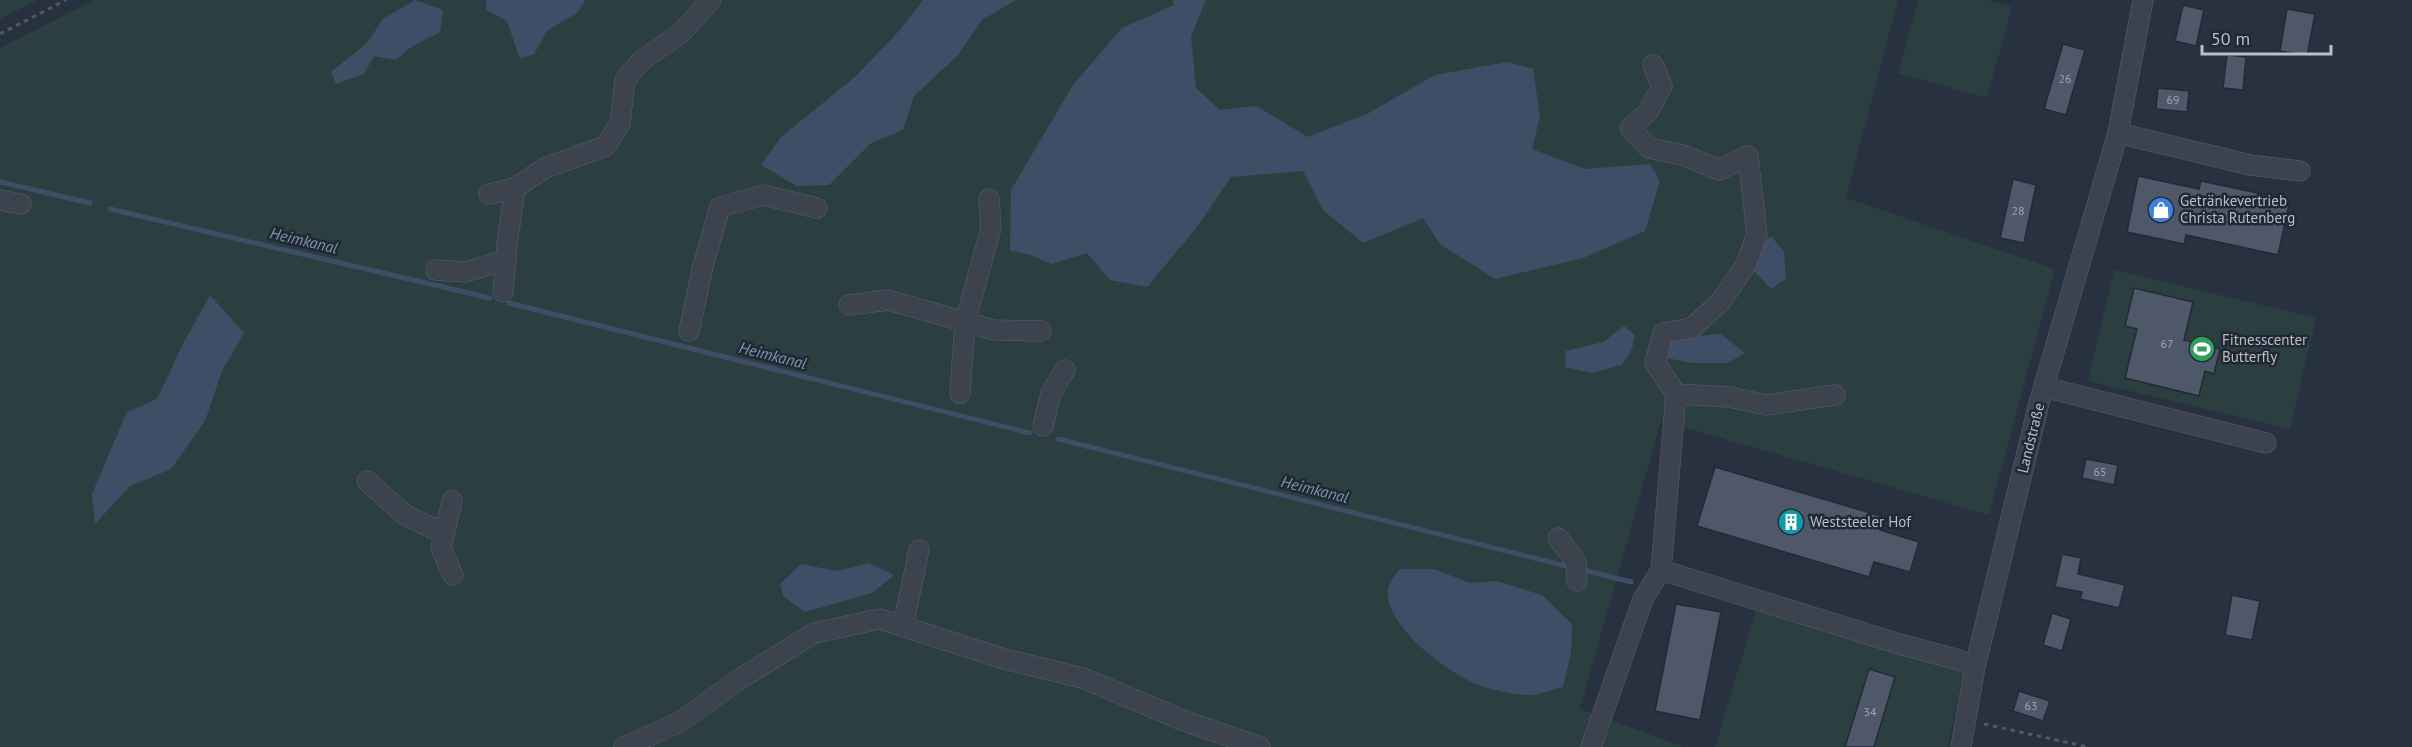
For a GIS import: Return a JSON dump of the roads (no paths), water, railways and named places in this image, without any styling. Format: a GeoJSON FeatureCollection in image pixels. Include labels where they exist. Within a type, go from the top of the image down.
{"type":"FeatureCollection","features":[{"type":"Feature","properties":{"kind":"street"},"geometry":{"type":"LineString","coordinates":[[489,194],[515,188],[545,168],[606,146],[620,123],[625,80],[641,61],[681,33],[711,0]]}},
{"type":"Feature","properties":{"kind":"street","name":"Landstraße"},"geometry":{"type":"LineString","coordinates":[[1961,747],[1975,667],[2044,387],[2118,133],[2143,0]]}},
{"type":"Feature","properties":{"kind":"street"},"geometry":{"type":"LineString","coordinates":[[1591,747],[1643,599],[1661,570],[1676,394],[1655,363],[1663,333],[1692,328],[1721,301],[1746,265],[1757,234],[1748,156],[1719,170],[1683,155],[1649,148],[1630,128],[1648,112],[1662,86],[1653,65]]}},
{"type":"Feature","properties":{"kind":"street"},"geometry":{"type":"LineString","coordinates":[[2118,133],[2250,165],[2300,171]]}},
{"type":"Feature","properties":{"kind":"street"},"geometry":{"type":"LineString","coordinates":[[503,292],[515,188]]}},
{"type":"Feature","properties":{"kind":"street"},"geometry":{"type":"LineString","coordinates":[[690,331],[703,266],[720,207],[763,195],[817,208]]}},
{"type":"Feature","properties":{"kind":"street"},"geometry":{"type":"LineString","coordinates":[[960,393],[965,322],[991,228],[989,199]]}},
{"type":"Feature","properties":{"kind":"street"},"geometry":{"type":"LineString","coordinates":[[0,200],[21,204]]}},
{"type":"Feature","properties":{"kind":"street"},"geometry":{"type":"LineString","coordinates":[[436,270],[465,272],[506,260]]}},
{"type":"Feature","properties":{"kind":"street"},"geometry":{"type":"LineString","coordinates":[[849,305],[888,300],[994,330],[1041,331]]}},
{"type":"Feature","properties":{"kind":"street"},"geometry":{"type":"LineString","coordinates":[[1043,426],[1052,393],[1065,370]]}},
{"type":"Feature","properties":{"kind":"street"},"geometry":{"type":"LineString","coordinates":[[2044,387],[2266,442]]}},
{"type":"Feature","properties":{"kind":"street"},"geometry":{"type":"LineString","coordinates":[[1676,394],[1729,397],[1767,405],[1835,394]]}},
{"type":"Feature","properties":{"kind":"street"},"geometry":{"type":"LineString","coordinates":[[367,481],[405,515],[436,530],[446,526]]}},
{"type":"Feature","properties":{"kind":"street"},"geometry":{"type":"LineString","coordinates":[[453,501],[441,548],[453,575]]}},
{"type":"Feature","properties":{"kind":"street"},"geometry":{"type":"LineString","coordinates":[[1558,538],[1576,562],[1577,581]]}},
{"type":"Feature","properties":{"kind":"street"},"geometry":{"type":"LineString","coordinates":[[903,626],[919,550]]}},
{"type":"Feature","properties":{"kind":"street"},"geometry":{"type":"LineString","coordinates":[[1661,570],[1896,643],[1959,660],[1975,667]]}},
{"type":"Feature","properties":{"kind":"street"},"geometry":{"type":"LineString","coordinates":[[624,747],[680,722],[740,679],[814,633],[880,619],[1004,659],[1083,678],[1182,720],[1260,747]]}},
{"type":"Feature","properties":{"kind":"water"},"geometry":{"type":"Polygon","coordinates":[[[415,0],[443,10],[440,32],[411,47],[396,60],[374,56],[364,74],[336,84],[331,72],[367,43],[383,19],[415,0]]]}},
{"type":"Feature","properties":{"kind":"water"},"geometry":{"type":"Polygon","coordinates":[[[486,0],[585,0],[577,13],[548,30],[534,54],[520,59],[507,21],[486,10],[486,0]]]}},
{"type":"Feature","properties":{"kind":"water"},"geometry":{"type":"Polygon","coordinates":[[[923,0],[1016,0],[982,20],[958,55],[914,96],[903,130],[871,143],[829,185],[797,186],[761,165],[781,137],[856,76],[899,31],[923,0]]]}},
{"type":"Feature","properties":{"kind":"water"},"geometry":{"type":"Polygon","coordinates":[[[1173,0],[1206,0],[1191,36],[1196,88],[1220,110],[1256,106],[1308,137],[1367,114],[1435,75],[1507,62],[1533,69],[1540,116],[1532,149],[1585,169],[1650,164],[1660,181],[1645,231],[1583,258],[1495,279],[1440,244],[1423,218],[1363,243],[1323,210],[1303,171],[1231,177],[1197,227],[1147,287],[1110,280],[1087,253],[1051,264],[1031,255],[1010,250],[1011,190],[1073,85],[1122,28],[1174,5],[1173,0]]]}},
{"type":"Feature","properties":{"kind":"water"},"geometry":{"type":"Polygon","coordinates":[[[1771,236],[1784,252],[1786,279],[1771,289],[1752,269],[1759,246],[1771,236]]]}},
{"type":"Feature","properties":{"kind":"water"},"geometry":{"type":"Polygon","coordinates":[[[210,295],[244,333],[222,371],[205,421],[171,469],[130,486],[95,524],[92,494],[127,412],[157,399],[184,342],[210,295]]]}},
{"type":"Feature","properties":{"kind":"water"},"geometry":{"type":"Polygon","coordinates":[[[1624,326],[1635,335],[1632,349],[1622,365],[1592,373],[1565,367],[1566,351],[1603,342],[1624,326]]]}},
{"type":"Feature","properties":{"kind":"water"},"geometry":{"type":"Polygon","coordinates":[[[1721,334],[1745,353],[1728,363],[1693,363],[1666,358],[1657,345],[1697,336],[1721,334]]]}},
{"type":"Feature","properties":{"kind":"water"},"geometry":{"type":"Polygon","coordinates":[[[869,563],[894,575],[872,593],[805,612],[783,596],[780,584],[801,564],[837,571],[869,563]]]}},
{"type":"Feature","properties":{"kind":"water"},"geometry":{"type":"Polygon","coordinates":[[[1400,569],[1434,569],[1470,583],[1497,581],[1542,595],[1572,624],[1571,653],[1563,687],[1540,694],[1521,695],[1487,688],[1440,662],[1412,638],[1392,611],[1388,589],[1400,569]]]}},
{"type":"Feature","properties":{"kind":"waterway","name":"Heimkanal"},"geometry":{"type":"LineString","coordinates":[[0,182],[90,203]]}},
{"type":"Feature","properties":{"kind":"waterway","name":"Heimkanal"},"geometry":{"type":"LineString","coordinates":[[110,209],[490,298]]}},
{"type":"Feature","properties":{"kind":"waterway","name":"Heimkanal"},"geometry":{"type":"LineString","coordinates":[[509,303],[1030,433]]}},
{"type":"Feature","properties":{"kind":"waterway","name":"Heimkanal"},"geometry":{"type":"LineString","coordinates":[[1058,439],[1566,566]]}},
{"type":"Feature","properties":{"kind":"waterway","name":"Heimkanal"},"geometry":{"type":"LineString","coordinates":[[1583,570],[1631,582]]}},
{"type":"Feature","properties":{"kind":"place","name":"Getränkevertrieb Christa Rutenberg"},"geometry":{"type":"Point","coordinates":[2161,210]}},
{"type":"Feature","properties":{"kind":"place","name":"Fitnesscenter Butterfly"},"geometry":{"type":"Point","coordinates":[2202,349]}},
{"type":"Feature","properties":{"kind":"place","name":"Weststeeler Hof"},"geometry":{"type":"Point","coordinates":[1791,522]}}]}
